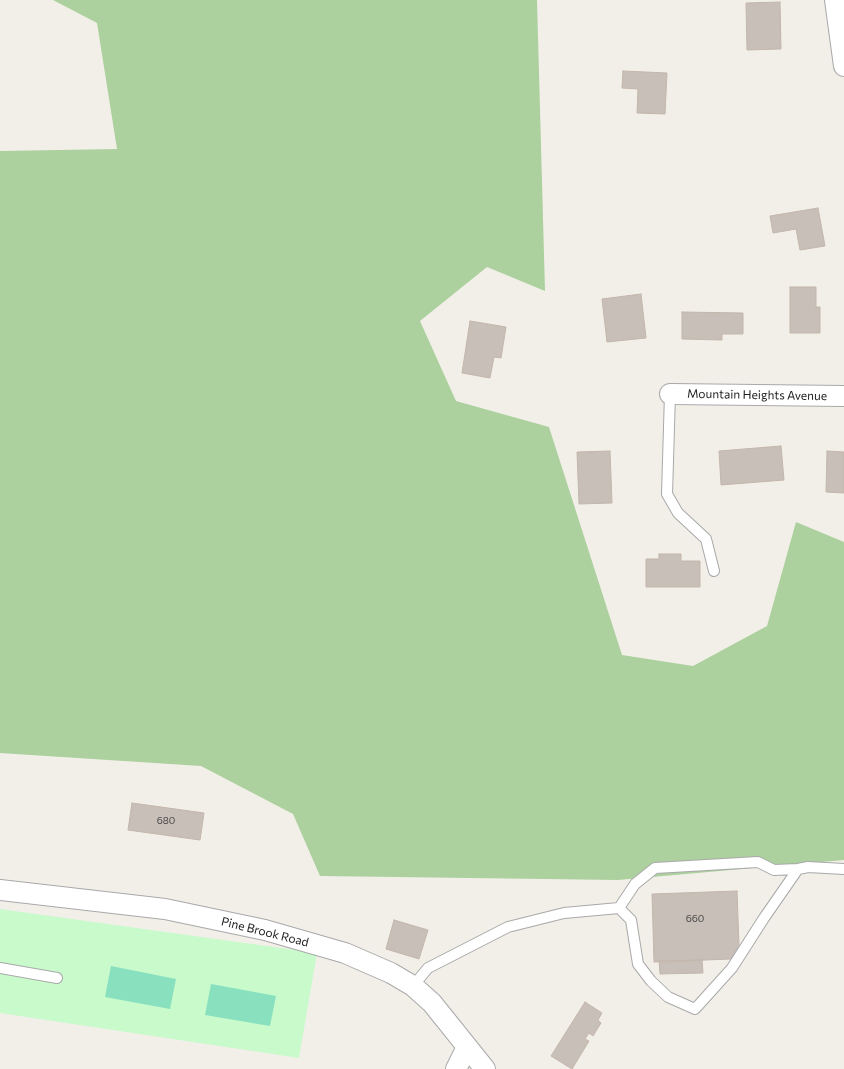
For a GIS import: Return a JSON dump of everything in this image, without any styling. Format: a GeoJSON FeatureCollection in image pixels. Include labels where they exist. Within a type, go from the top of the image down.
{"type":"FeatureCollection","features":[{"type":"Feature","properties":{"kind":"street"},"geometry":{"type":"LineString","coordinates":[[835,0],[844,66]]}},
{"type":"Feature","properties":{"kind":"street","name":"Mountain Heights Avenue"},"geometry":{"type":"LineString","coordinates":[[670,394],[844,396]]}},
{"type":"Feature","properties":{"kind":"street","name":"Pine Brook Road"},"geometry":{"type":"LineString","coordinates":[[0,890],[165,909],[265,930],[345,954],[391,973],[413,986],[432,1003],[485,1069]]}},
{"type":"Feature","properties":{"kind":"street"},"geometry":{"type":"LineString","coordinates":[[456,1069],[467,1047]]}},
{"type":"Feature","properties":{"kind":"lane"},"geometry":{"type":"LineString","coordinates":[[670,394],[667,494],[678,513],[706,539],[714,571]]}},
{"type":"Feature","properties":{"kind":"lane"},"geometry":{"type":"LineString","coordinates":[[619,908],[635,884],[655,868],[758,862],[774,870],[808,867],[844,869]]}},
{"type":"Feature","properties":{"kind":"lane"},"geometry":{"type":"LineString","coordinates":[[619,908],[631,920],[638,964],[651,981],[668,997],[695,1009],[732,968],[798,869]]}},
{"type":"Feature","properties":{"kind":"lane"},"geometry":{"type":"LineString","coordinates":[[413,986],[428,968],[508,927],[564,913],[619,908]]}},
{"type":"Feature","properties":{"kind":"lane"},"geometry":{"type":"LineString","coordinates":[[0,968],[56,978]]}},
{"type":"Feature","properties":{"kind":"green space"},"geometry":{"type":"Polygon","coordinates":[[[53,0],[537,0],[545,291],[487,267],[420,321],[456,401],[549,427],[622,655],[693,666],[767,626],[796,522],[844,542],[844,860],[618,880],[320,876],[293,814],[201,766],[0,753],[0,151],[117,149],[97,23],[53,0]]]}},
{"type":"Feature","properties":{"kind":"green space"},"geometry":{"type":"Polygon","coordinates":[[[0,909],[317,953],[299,1058],[0,1013],[0,909]]]}},
{"type":"Feature","properties":{"kind":"green space"},"geometry":{"type":"Polygon","coordinates":[[[111,966],[176,979],[170,1009],[105,997],[111,966]]]}},
{"type":"Feature","properties":{"kind":"green space"},"geometry":{"type":"Polygon","coordinates":[[[211,984],[276,996],[270,1026],[205,1015],[211,984]]]}},
{"type":"Feature","properties":{"kind":"building"},"geometry":{"type":"Polygon","coordinates":[[[780,2],[781,49],[747,50],[746,3],[780,2]]]}},
{"type":"Feature","properties":{"kind":"building"},"geometry":{"type":"Polygon","coordinates":[[[623,71],[667,73],[665,114],[637,113],[638,89],[622,88],[623,71]]]}},
{"type":"Feature","properties":{"kind":"building"},"geometry":{"type":"Polygon","coordinates":[[[818,208],[825,246],[800,250],[796,229],[773,233],[770,216],[818,208]]]}},
{"type":"Feature","properties":{"kind":"building"},"geometry":{"type":"Polygon","coordinates":[[[790,287],[816,287],[816,307],[820,307],[820,333],[790,333],[790,287]]]}},
{"type":"Feature","properties":{"kind":"building"},"geometry":{"type":"Polygon","coordinates":[[[641,294],[646,338],[607,342],[602,299],[641,294]]]}},
{"type":"Feature","properties":{"kind":"building"},"geometry":{"type":"Polygon","coordinates":[[[682,312],[743,313],[743,334],[722,334],[722,340],[682,339],[682,312]]]}},
{"type":"Feature","properties":{"kind":"building"},"geometry":{"type":"Polygon","coordinates":[[[470,321],[506,327],[501,358],[494,357],[490,378],[462,373],[470,321]]]}},
{"type":"Feature","properties":{"kind":"building"},"geometry":{"type":"Polygon","coordinates":[[[781,446],[784,480],[721,485],[719,451],[781,446]]]}},
{"type":"Feature","properties":{"kind":"building"},"geometry":{"type":"Polygon","coordinates":[[[610,451],[612,503],[579,504],[577,452],[610,451]]]}},
{"type":"Feature","properties":{"kind":"building"},"geometry":{"type":"Polygon","coordinates":[[[827,451],[844,452],[844,493],[826,492],[827,451]]]}},
{"type":"Feature","properties":{"kind":"building"},"geometry":{"type":"Polygon","coordinates":[[[659,554],[681,554],[681,561],[700,561],[700,587],[646,587],[646,559],[659,559],[659,554]]]}},
{"type":"Feature","properties":{"kind":"building"},"geometry":{"type":"Polygon","coordinates":[[[132,803],[204,813],[200,840],[128,830],[132,803]]]}},
{"type":"Feature","properties":{"kind":"building"},"geometry":{"type":"Polygon","coordinates":[[[737,891],[739,945],[731,959],[654,962],[652,894],[737,891]]]}},
{"type":"Feature","properties":{"kind":"building"},"geometry":{"type":"Polygon","coordinates":[[[394,920],[428,930],[419,959],[386,949],[394,920]]]}},
{"type":"Feature","properties":{"kind":"building"},"geometry":{"type":"Polygon","coordinates":[[[702,960],[703,973],[660,974],[659,961],[702,960]]]}},
{"type":"Feature","properties":{"kind":"building"},"geometry":{"type":"Polygon","coordinates":[[[585,1002],[602,1013],[598,1020],[601,1023],[593,1036],[589,1033],[585,1039],[589,1041],[572,1069],[551,1056],[585,1002]]]}}]}
